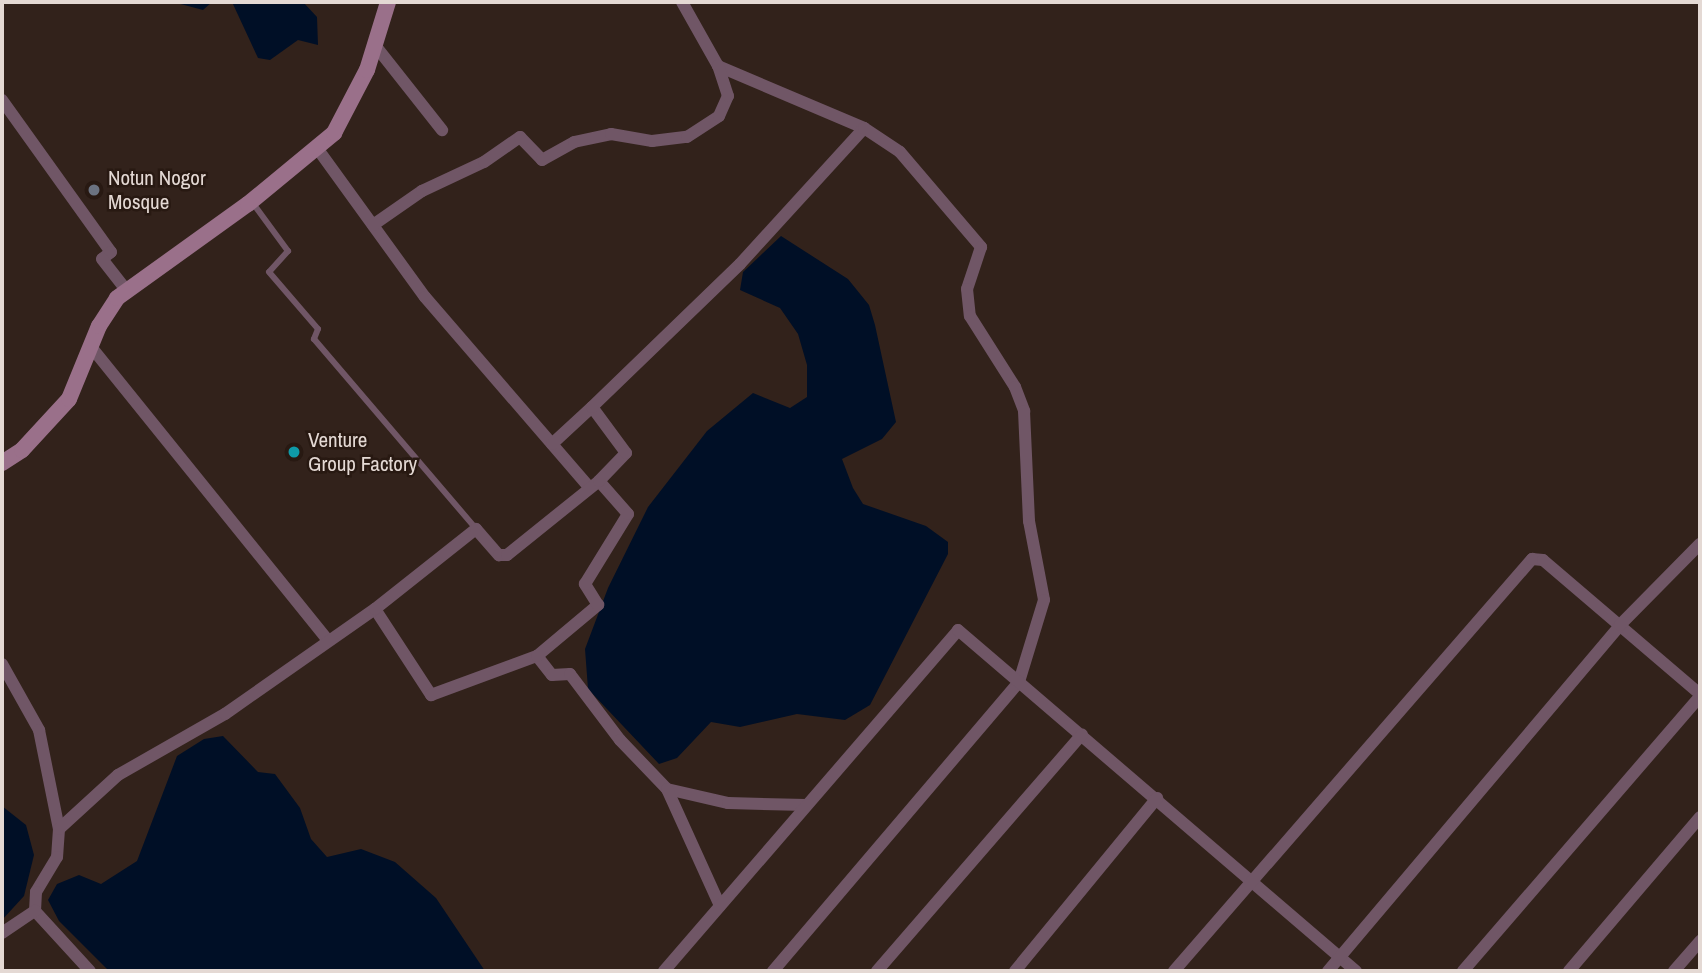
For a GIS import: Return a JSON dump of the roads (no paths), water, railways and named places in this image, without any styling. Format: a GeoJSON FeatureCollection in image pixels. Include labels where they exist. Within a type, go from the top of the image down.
{"type":"FeatureCollection","features":[{"type":"Feature","properties":{"kind":"street"},"geometry":{"type":"LineString","coordinates":[[2,463],[22,450],[69,399],[99,326],[126,290],[251,201],[334,133],[367,70],[388,2]]}},
{"type":"Feature","properties":{"kind":"street"},"geometry":{"type":"LineString","coordinates":[[373,225],[422,191],[484,162],[520,137],[542,160],[575,142],[611,134],[652,141],[687,136],[719,117],[728,96],[718,66],[682,2]]}},
{"type":"Feature","properties":{"kind":"street"},"geometry":{"type":"LineString","coordinates":[[374,44],[442,130]]}},
{"type":"Feature","properties":{"kind":"street"},"geometry":{"type":"LineString","coordinates":[[718,66],[864,128],[900,152],[981,247],[967,289],[970,316],[1015,387],[1024,411],[1029,522],[1044,600],[1019,682],[773,971]]}},
{"type":"Feature","properties":{"kind":"street"},"geometry":{"type":"LineString","coordinates":[[2,100],[111,253],[102,259],[126,290]]}},
{"type":"Feature","properties":{"kind":"street"},"geometry":{"type":"LineString","coordinates":[[552,444],[740,264],[864,128]]}},
{"type":"Feature","properties":{"kind":"street"},"geometry":{"type":"LineString","coordinates":[[317,148],[425,296],[552,444],[628,514],[584,584],[598,605],[537,656],[431,695],[375,609]]}},
{"type":"Feature","properties":{"kind":"street"},"geometry":{"type":"LineString","coordinates":[[92,348],[328,640]]}},
{"type":"Feature","properties":{"kind":"street"},"geometry":{"type":"LineString","coordinates":[[59,829],[118,775],[225,714],[375,609],[476,529],[499,555],[507,555],[595,485],[626,453],[592,407]]}},
{"type":"Feature","properties":{"kind":"street"},"geometry":{"type":"LineString","coordinates":[[1328,971],[1620,625],[1700,544]]}},
{"type":"Feature","properties":{"kind":"street"},"geometry":{"type":"LineString","coordinates":[[1174,971],[1532,559],[1543,560],[1700,695],[1463,971]]}},
{"type":"Feature","properties":{"kind":"street"},"geometry":{"type":"LineString","coordinates":[[664,971],[958,630],[1356,971]]}},
{"type":"Feature","properties":{"kind":"street"},"geometry":{"type":"LineString","coordinates":[[537,656],[552,675],[570,674],[620,740],[667,789],[720,906]]}},
{"type":"Feature","properties":{"kind":"street"},"geometry":{"type":"LineString","coordinates":[[2,664],[39,730],[59,829],[57,857],[36,892],[35,911],[90,971]]}},
{"type":"Feature","properties":{"kind":"street"},"geometry":{"type":"LineString","coordinates":[[877,971],[1082,734]]}},
{"type":"Feature","properties":{"kind":"street"},"geometry":{"type":"LineString","coordinates":[[667,789],[728,803],[806,805]]}},
{"type":"Feature","properties":{"kind":"street"},"geometry":{"type":"LineString","coordinates":[[1015,971],[1157,799]]}},
{"type":"Feature","properties":{"kind":"street"},"geometry":{"type":"LineString","coordinates":[[1569,971],[1700,817]]}},
{"type":"Feature","properties":{"kind":"street"},"geometry":{"type":"LineString","coordinates":[[2,933],[35,911]]}},
{"type":"Feature","properties":{"kind":"street"},"geometry":{"type":"LineString","coordinates":[[1674,971],[1700,941]]}},
{"type":"Feature","properties":{"kind":"lane"},"geometry":{"type":"LineString","coordinates":[[251,201],[288,251],[269,272],[318,329],[314,339],[476,529]]}},
{"type":"Feature","properties":{"kind":"water"},"geometry":{"type":"Polygon","coordinates":[[[173,2],[212,2],[203,10],[173,2]]]}},
{"type":"Feature","properties":{"kind":"water"},"geometry":{"type":"Polygon","coordinates":[[[232,2],[303,2],[317,17],[318,45],[298,40],[270,60],[258,58],[232,2]]]}},
{"type":"Feature","properties":{"kind":"water"},"geometry":{"type":"Polygon","coordinates":[[[781,236],[848,279],[869,305],[875,325],[896,422],[882,439],[842,459],[853,488],[863,504],[926,526],[948,542],[948,554],[870,705],[845,720],[797,714],[740,727],[711,722],[677,758],[659,764],[588,689],[585,649],[608,588],[648,507],[707,431],[753,393],[790,408],[807,397],[807,365],[798,334],[780,308],[740,290],[743,272],[781,236]]]}},
{"type":"Feature","properties":{"kind":"water"},"geometry":{"type":"Polygon","coordinates":[[[223,736],[258,772],[275,774],[300,808],[311,839],[327,857],[361,849],[395,862],[436,898],[485,971],[109,971],[59,921],[48,900],[57,884],[79,875],[101,884],[137,861],[177,756],[204,739],[223,736]]]}},
{"type":"Feature","properties":{"kind":"water"},"geometry":{"type":"Polygon","coordinates":[[[2,806],[26,825],[34,855],[24,896],[2,920],[2,806]]]}},
{"type":"Feature","properties":{"kind":"place","name":"Notun Nogor Mosque"},"geometry":{"type":"Point","coordinates":[94,190]}},
{"type":"Feature","properties":{"kind":"place","name":"Venture Group Factory"},"geometry":{"type":"Point","coordinates":[294,452]}}]}
